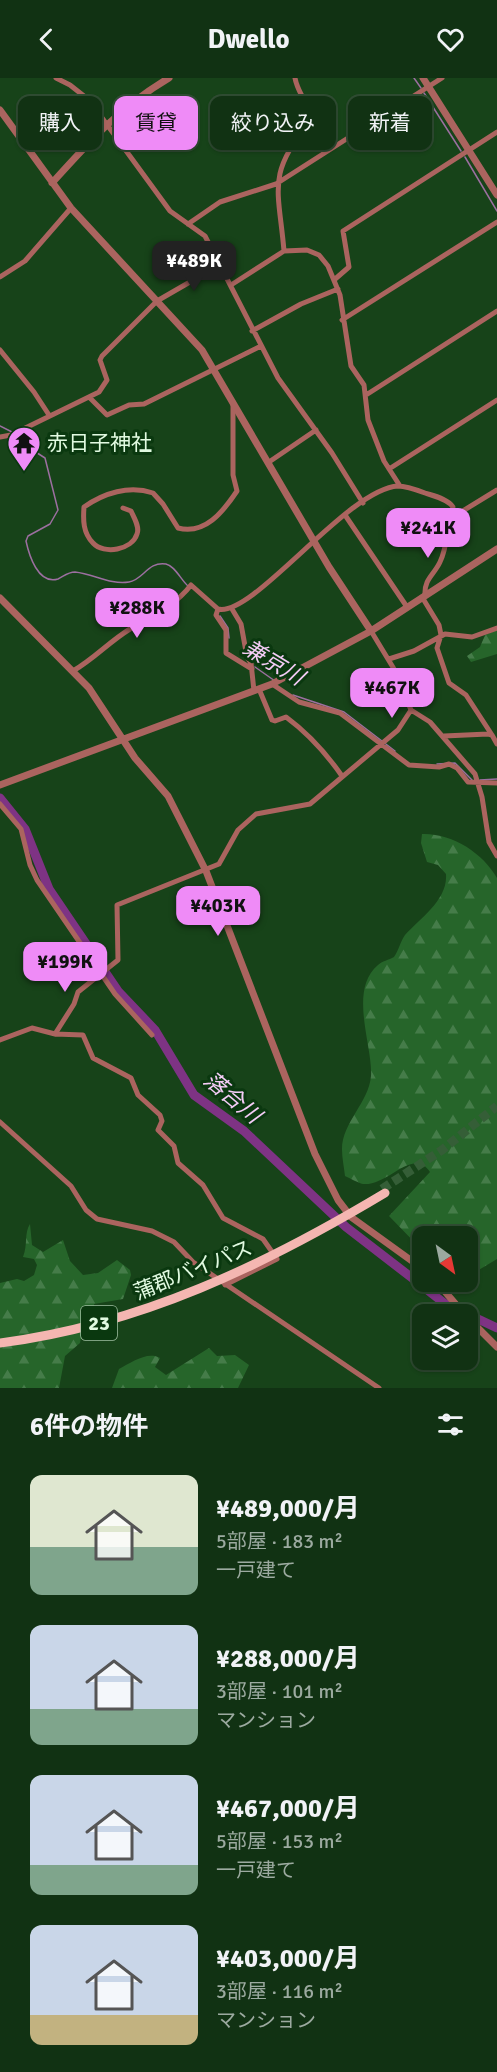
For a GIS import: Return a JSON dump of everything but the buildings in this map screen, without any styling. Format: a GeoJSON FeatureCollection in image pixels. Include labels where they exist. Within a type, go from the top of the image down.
{"type":"FeatureCollection","features":[{"type":"Feature","properties":{"kind":"highway","name":"蒲郡バイパス"},"geometry":{"type":"LineString","coordinates":[[0,1340],[73,1330],[119,1318],[194,1290],[268,1259],[383,1191]]}},
{"type":"Feature","properties":{"kind":"street"},"geometry":{"type":"LineString","coordinates":[[56,78],[89,100],[170,211],[205,236],[278,378],[316,430],[363,503]]}},
{"type":"Feature","properties":{"kind":"street"},"geometry":{"type":"LineString","coordinates":[[52,183],[107,122],[134,100],[169,78]]}},
{"type":"Feature","properties":{"kind":"street"},"geometry":{"type":"LineString","coordinates":[[284,251],[276,184],[282,162],[309,123],[308,105],[298,93],[295,80],[302,78]]}},
{"type":"Feature","properties":{"kind":"street"},"geometry":{"type":"LineString","coordinates":[[423,78],[497,195]]}},
{"type":"Feature","properties":{"kind":"street"},"geometry":{"type":"LineString","coordinates":[[188,224],[220,202],[276,184],[442,78]]}},
{"type":"Feature","properties":{"kind":"street"},"geometry":{"type":"LineString","coordinates":[[0,111],[71,208],[215,368],[314,539],[370,631],[390,659],[411,710],[430,722],[477,780],[489,842],[497,856]]}},
{"type":"Feature","properties":{"kind":"street"},"geometry":{"type":"LineString","coordinates":[[333,280],[350,267],[343,231],[497,132]]}},
{"type":"Feature","properties":{"kind":"street"},"geometry":{"type":"LineString","coordinates":[[0,277],[25,261],[71,208]]}},
{"type":"Feature","properties":{"kind":"street"},"geometry":{"type":"LineString","coordinates":[[342,320],[497,222]]}},
{"type":"Feature","properties":{"kind":"street"},"geometry":{"type":"LineString","coordinates":[[231,285],[284,251],[314,251],[328,266],[342,302],[342,320],[351,366],[364,385],[368,420],[389,469],[400,486]]}},
{"type":"Feature","properties":{"kind":"street"},"geometry":{"type":"LineString","coordinates":[[0,437],[11,435],[49,415],[90,398],[105,384],[106,377],[100,360],[102,356],[157,301],[221,264]]}},
{"type":"Feature","properties":{"kind":"street"},"geometry":{"type":"LineString","coordinates":[[252,331],[338,289]]}},
{"type":"Feature","properties":{"kind":"street"},"geometry":{"type":"LineString","coordinates":[[366,394],[497,311]]}},
{"type":"Feature","properties":{"kind":"street"},"geometry":{"type":"LineString","coordinates":[[90,398],[107,414],[129,405],[144,404],[261,346]]}},
{"type":"Feature","properties":{"kind":"street"},"geometry":{"type":"LineString","coordinates":[[0,350],[34,392],[49,415]]}},
{"type":"Feature","properties":{"kind":"street"},"geometry":{"type":"LineString","coordinates":[[123,508],[131,511],[138,526],[137,534],[131,543],[118,550],[104,549],[93,544],[83,524],[84,507],[98,497],[119,490],[153,493],[178,528],[190,531],[205,525],[226,507],[237,491],[233,475],[233,400]]}},
{"type":"Feature","properties":{"kind":"street"},"geometry":{"type":"LineString","coordinates":[[389,469],[497,400]]}},
{"type":"Feature","properties":{"kind":"street"},"geometry":{"type":"LineString","coordinates":[[269,462],[316,430]]}},
{"type":"Feature","properties":{"kind":"street"},"geometry":{"type":"LineString","coordinates":[[217,611],[232,609],[278,574],[314,539],[345,515],[381,492],[400,486],[450,503],[453,507],[448,520],[440,564],[431,572],[425,585],[424,596],[439,625],[441,635],[437,648],[449,683],[466,695],[497,744]]}},
{"type":"Feature","properties":{"kind":"street"},"geometry":{"type":"LineString","coordinates":[[448,520],[497,490]]}},
{"type":"Feature","properties":{"kind":"street"},"geometry":{"type":"LineString","coordinates":[[345,515],[407,607]]}},
{"type":"Feature","properties":{"kind":"street"},"geometry":{"type":"LineString","coordinates":[[0,785],[274,683],[370,631],[497,549]]}},
{"type":"Feature","properties":{"kind":"street"},"geometry":{"type":"LineString","coordinates":[[73,670],[89,662],[130,629],[161,612],[189,587],[203,594],[217,611],[226,630],[226,653],[252,667]]}},
{"type":"Feature","properties":{"kind":"street"},"geometry":{"type":"LineString","coordinates":[[0,598],[73,670],[124,739],[135,758],[168,796],[206,871],[315,1155],[338,1200],[351,1217],[412,1261]]}},
{"type":"Feature","properties":{"kind":"street"},"geometry":{"type":"LineString","coordinates":[[232,609],[241,624],[256,690],[272,720],[286,717],[299,726],[326,752],[342,776]]}},
{"type":"Feature","properties":{"kind":"street"},"geometry":{"type":"LineString","coordinates":[[390,659],[414,651],[441,635],[451,633],[472,637],[497,628]]}},
{"type":"Feature","properties":{"kind":"street"},"geometry":{"type":"LineString","coordinates":[[274,683],[299,702],[340,713],[383,743],[409,765],[433,767],[454,765],[468,782],[477,780],[497,783]]}},
{"type":"Feature","properties":{"kind":"street"},"geometry":{"type":"LineString","coordinates":[[55,1034],[74,1004],[78,992],[115,966],[120,956],[117,905],[219,864],[238,830],[256,814],[310,804],[398,730],[411,710]]}},
{"type":"Feature","properties":{"kind":"street"},"geometry":{"type":"LineString","coordinates":[[443,736],[492,735]]}},
{"type":"Feature","properties":{"kind":"street"},"geometry":{"type":"LineString","coordinates":[[0,804],[21,829],[30,865],[37,880],[114,994],[152,1035]]}},
{"type":"Feature","properties":{"kind":"street"},"geometry":{"type":"LineString","coordinates":[[0,1040],[32,1028],[55,1034],[83,1035],[93,1058],[131,1078],[138,1095],[160,1115],[162,1121],[158,1130],[174,1146],[178,1163],[203,1185],[223,1218],[263,1239],[277,1259],[225,1285]]}},
{"type":"Feature","properties":{"kind":"street"},"geometry":{"type":"LineString","coordinates":[[0,1122],[72,1186],[86,1210],[97,1219],[152,1231],[174,1242],[193,1262],[225,1285],[379,1388]]}},
{"type":"Feature","properties":{"kind":"street"},"geometry":{"type":"LineString","coordinates":[[445,1292],[455,1304]]}},
{"type":"Feature","properties":{"kind":"street"},"geometry":{"type":"LineString","coordinates":[[478,1328],[497,1347]]}},
{"type":"Feature","properties":{"kind":"green space"},"geometry":{"type":"Polygon","coordinates":[[[497,630],[497,654],[471,662],[467,656],[480,647],[485,635],[497,630]]]}},
{"type":"Feature","properties":{"kind":"green space"},"geometry":{"type":"Polygon","coordinates":[[[422,834],[444,837],[466,846],[484,860],[497,878],[497,1259],[478,1270],[478,1226],[412,1226],[412,1240],[389,1216],[430,1172],[423,1165],[416,1163],[408,1165],[373,1183],[363,1184],[345,1176],[343,1139],[366,1095],[371,1076],[363,1003],[369,976],[380,964],[394,957],[405,935],[443,892],[446,874],[438,865],[427,862],[421,843],[422,834]]]}},
{"type":"Feature","properties":{"kind":"green space"},"geometry":{"type":"Polygon","coordinates":[[[30,1224],[32,1245],[43,1252],[63,1240],[70,1261],[83,1275],[98,1273],[117,1260],[130,1270],[131,1275],[123,1299],[94,1304],[95,1312],[82,1333],[80,1343],[65,1356],[59,1388],[0,1388],[0,1283],[17,1279],[24,1281],[34,1275],[37,1265],[34,1259],[23,1257],[30,1224]]]}},
{"type":"Feature","properties":{"kind":"green space"},"geometry":{"type":"Polygon","coordinates":[[[209,1348],[217,1356],[235,1355],[249,1365],[238,1388],[112,1388],[119,1369],[139,1359],[150,1356],[160,1358],[155,1367],[166,1375],[209,1348]]]}},
{"type":"Feature","properties":{"kind":"waterway"},"geometry":{"type":"LineString","coordinates":[[414,78],[421,88]]}},
{"type":"Feature","properties":{"kind":"waterway"},"geometry":{"type":"LineString","coordinates":[[424,93],[461,151]]}},
{"type":"Feature","properties":{"kind":"waterway"},"geometry":{"type":"LineString","coordinates":[[465,157],[497,211]]}},
{"type":"Feature","properties":{"kind":"waterway","name":"兼京川"},"geometry":{"type":"LineString","coordinates":[[0,426],[12,432]]}},
{"type":"Feature","properties":{"kind":"waterway","name":"兼京川"},"geometry":{"type":"LineString","coordinates":[[31,449],[45,458],[58,510],[50,524],[28,536],[26,541],[32,561],[45,578],[58,579],[75,572],[122,583],[134,581],[155,565],[166,564],[175,570],[188,586]]}},
{"type":"Feature","properties":{"kind":"waterway","name":"兼京川"},"geometry":{"type":"LineString","coordinates":[[220,616],[228,628],[229,638]]}},
{"type":"Feature","properties":{"kind":"waterway","name":"兼京川"},"geometry":{"type":"LineString","coordinates":[[255,667],[275,681]]}},
{"type":"Feature","properties":{"kind":"waterway","name":"兼京川"},"geometry":{"type":"LineString","coordinates":[[293,695],[344,712],[395,751]]}},
{"type":"Feature","properties":{"kind":"waterway","name":"兼京川"},"geometry":{"type":"LineString","coordinates":[[437,764],[455,763],[472,780]]}},
{"type":"Feature","properties":{"kind":"waterway","name":"兼京川"},"geometry":{"type":"LineString","coordinates":[[480,780],[497,779]]}},
{"type":"Feature","properties":{"kind":"waterway","name":"落合川"},"geometry":{"type":"LineString","coordinates":[[0,798],[25,829],[49,889],[118,991],[155,1030],[194,1095],[244,1131],[346,1227],[444,1303],[497,1328]]}},
{"type":"Feature","properties":{"kind":"tunnel"},"geometry":{"type":"LineString","coordinates":[[382,1189],[442,1150],[497,1106]]}},
{"type":"Feature","properties":{"kind":"place","name":"赤日子神社"},"geometry":{"type":"Point","coordinates":[24,472]}}]}
